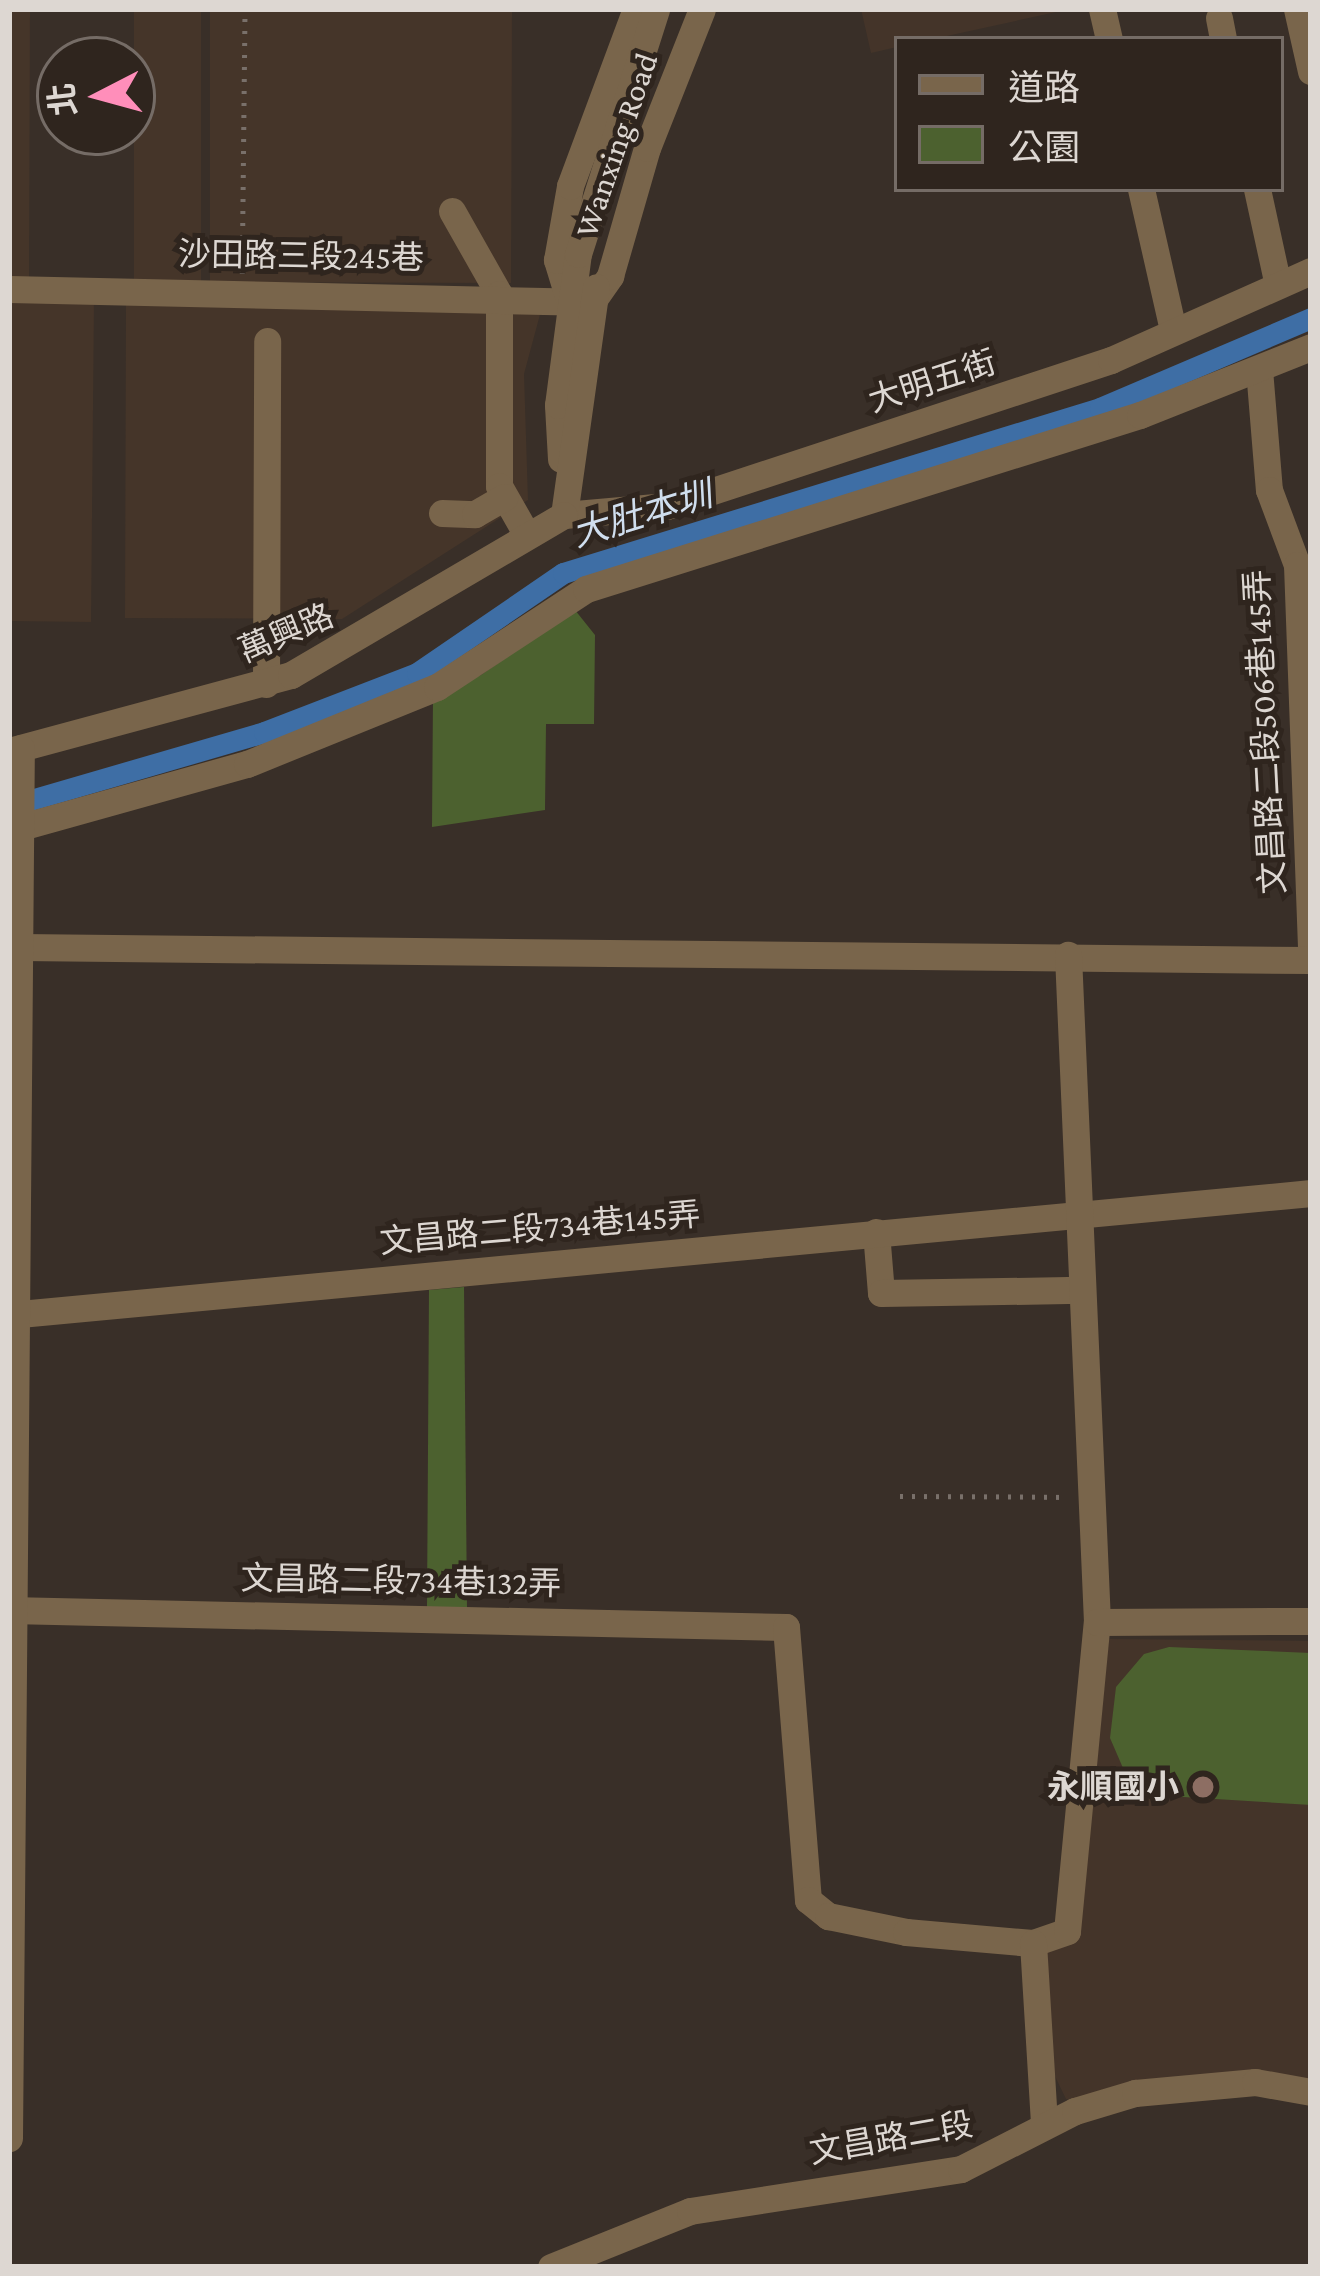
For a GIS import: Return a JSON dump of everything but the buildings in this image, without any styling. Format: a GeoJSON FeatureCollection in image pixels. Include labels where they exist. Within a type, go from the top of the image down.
{"type":"FeatureCollection","features":[{"type":"Feature","properties":{"kind":"street","name":"Wanxing Road"},"geometry":{"type":"LineString","coordinates":[[581,301],[557,260],[570,186],[636,9]]}},
{"type":"Feature","properties":{"kind":"street"},"geometry":{"type":"LineString","coordinates":[[589,258],[656,9]]}},
{"type":"Feature","properties":{"kind":"street"},"geometry":{"type":"LineString","coordinates":[[589,258],[684,9]]}},
{"type":"Feature","properties":{"kind":"street","name":"Wanxing Road"},"geometry":{"type":"LineString","coordinates":[[581,301],[610,276],[647,148],[702,9]]}},
{"type":"Feature","properties":{"kind":"street"},"geometry":{"type":"LineString","coordinates":[[1297,9],[1311,71]]}},
{"type":"Feature","properties":{"kind":"street"},"geometry":{"type":"LineString","coordinates":[[1143,192],[1172,330]]}},
{"type":"Feature","properties":{"kind":"street"},"geometry":{"type":"LineString","coordinates":[[1258,192],[1278,285]]}},
{"type":"Feature","properties":{"kind":"street"},"geometry":{"type":"LineString","coordinates":[[452,211],[499,294],[499,486],[527,535]]}},
{"type":"Feature","properties":{"kind":"street","name":"Wanxing Road"},"geometry":{"type":"LineString","coordinates":[[564,515],[581,301],[589,258]]}},
{"type":"Feature","properties":{"kind":"street","name":"大明五街"},"geometry":{"type":"LineString","coordinates":[[564,515],[667,506],[1111,360],[1311,271]]}},
{"type":"Feature","properties":{"kind":"street","name":"沙田路三段245巷"},"geometry":{"type":"LineString","coordinates":[[9,290],[499,294],[581,301]]}},
{"type":"Feature","properties":{"kind":"street"},"geometry":{"type":"LineString","coordinates":[[266,684],[267,341]]}},
{"type":"Feature","properties":{"kind":"street"},"geometry":{"type":"LineString","coordinates":[[21,827],[247,764],[437,687],[586,590],[1140,415],[1311,346]]}},
{"type":"Feature","properties":{"kind":"street","name":"文昌路二段506巷145弄"},"geometry":{"type":"LineString","coordinates":[[20,947],[1311,956],[1297,565],[1269,490],[1259,369]]}},
{"type":"Feature","properties":{"kind":"street"},"geometry":{"type":"LineString","coordinates":[[442,513],[475,514],[505,497]]}},
{"type":"Feature","properties":{"kind":"street","name":"萬興路"},"geometry":{"type":"LineString","coordinates":[[15,750],[266,684],[353,645],[564,515]]}},
{"type":"Feature","properties":{"kind":"street"},"geometry":{"type":"LineString","coordinates":[[9,2138],[21,827],[15,750]]}},
{"type":"Feature","properties":{"kind":"street"},"geometry":{"type":"LineString","coordinates":[[1044,2125],[1034,1943],[1072,1922],[1097,1622],[1068,955]]}},
{"type":"Feature","properties":{"kind":"street","name":"文昌路二段734巷145弄"},"geometry":{"type":"LineString","coordinates":[[15,1314],[1311,1193]]}},
{"type":"Feature","properties":{"kind":"street"},"geometry":{"type":"LineString","coordinates":[[875,1232],[881,1292],[1081,1290]]}},
{"type":"Feature","properties":{"kind":"street","name":"文昌路二段734巷132弄"},"geometry":{"type":"LineString","coordinates":[[12,1610],[786,1627],[808,1900],[828,1916],[907,1932],[1034,1943]]}},
{"type":"Feature","properties":{"kind":"street"},"geometry":{"type":"LineString","coordinates":[[1097,1622],[1311,1621]]}},
{"type":"Feature","properties":{"kind":"street","name":"文昌路二段"},"geometry":{"type":"LineString","coordinates":[[551,2267],[712,2206],[961,2169],[1044,2125],[1135,2093],[1210,2084],[1311,2092]]}},
{"type":"Feature","properties":{"kind":"path"},"geometry":{"type":"LineString","coordinates":[[242,292],[244,9]]}},
{"type":"Feature","properties":{"kind":"path"},"geometry":{"type":"LineString","coordinates":[[900,1496],[1091,1497]]}},
{"type":"Feature","properties":{"kind":"shaded area"},"geometry":{"type":"Polygon","coordinates":[[[9,9],[30,9],[29,279],[9,279],[9,9]]]}},
{"type":"Feature","properties":{"kind":"shaded area"},"geometry":{"type":"Polygon","coordinates":[[[134,9],[201,9],[201,282],[134,282],[134,156],[156,156],[156,36],[134,36],[134,9]]]}},
{"type":"Feature","properties":{"kind":"shaded area"},"geometry":{"type":"Polygon","coordinates":[[[210,9],[512,9],[511,283],[210,282],[210,9]]]}},
{"type":"Feature","properties":{"kind":"shaded area"},"geometry":{"type":"Polygon","coordinates":[[[861,9],[1070,9],[947,36],[894,36],[894,48],[871,53],[861,9]]]}},
{"type":"Feature","properties":{"kind":"shaded area"},"geometry":{"type":"Polygon","coordinates":[[[9,300],[94,301],[91,622],[9,621],[9,300]]]}},
{"type":"Feature","properties":{"kind":"shaded area"},"geometry":{"type":"Polygon","coordinates":[[[126,301],[542,307],[524,374],[528,500],[342,619],[125,618],[126,301]]]}},
{"type":"Feature","properties":{"kind":"shaded area","name":"永順國小"},"geometry":{"type":"Polygon","coordinates":[[[1109,1639],[1311,1641],[1311,2081],[1076,2101],[1066,2099],[1050,2066],[1045,1951],[1080,1933],[1109,1639]]]}},
{"type":"Feature","properties":{"kind":"green space"},"geometry":{"type":"Polygon","coordinates":[[[575,610],[595,635],[594,724],[546,724],[545,810],[432,827],[433,696],[481,675],[575,610]]]}},
{"type":"Feature","properties":{"kind":"green space"},"geometry":{"type":"Polygon","coordinates":[[[464,1287],[467,1608],[427,1608],[429,1290],[464,1287]]]}},
{"type":"Feature","properties":{"kind":"green space"},"geometry":{"type":"Polygon","coordinates":[[[1169,1647],[1311,1653],[1311,1805],[1103,1792],[1105,1768],[1123,1768],[1110,1738],[1116,1687],[1144,1654],[1169,1647]]]}},
{"type":"Feature","properties":{"kind":"waterway","name":"大肚本圳"},"geometry":{"type":"LineString","coordinates":[[10,806],[264,732],[417,673],[563,573],[1100,408],[1311,318]]}},
{"type":"Feature","properties":{"kind":"place","name":"永順國小"},"geometry":{"type":"Point","coordinates":[1203,1787]}}]}
